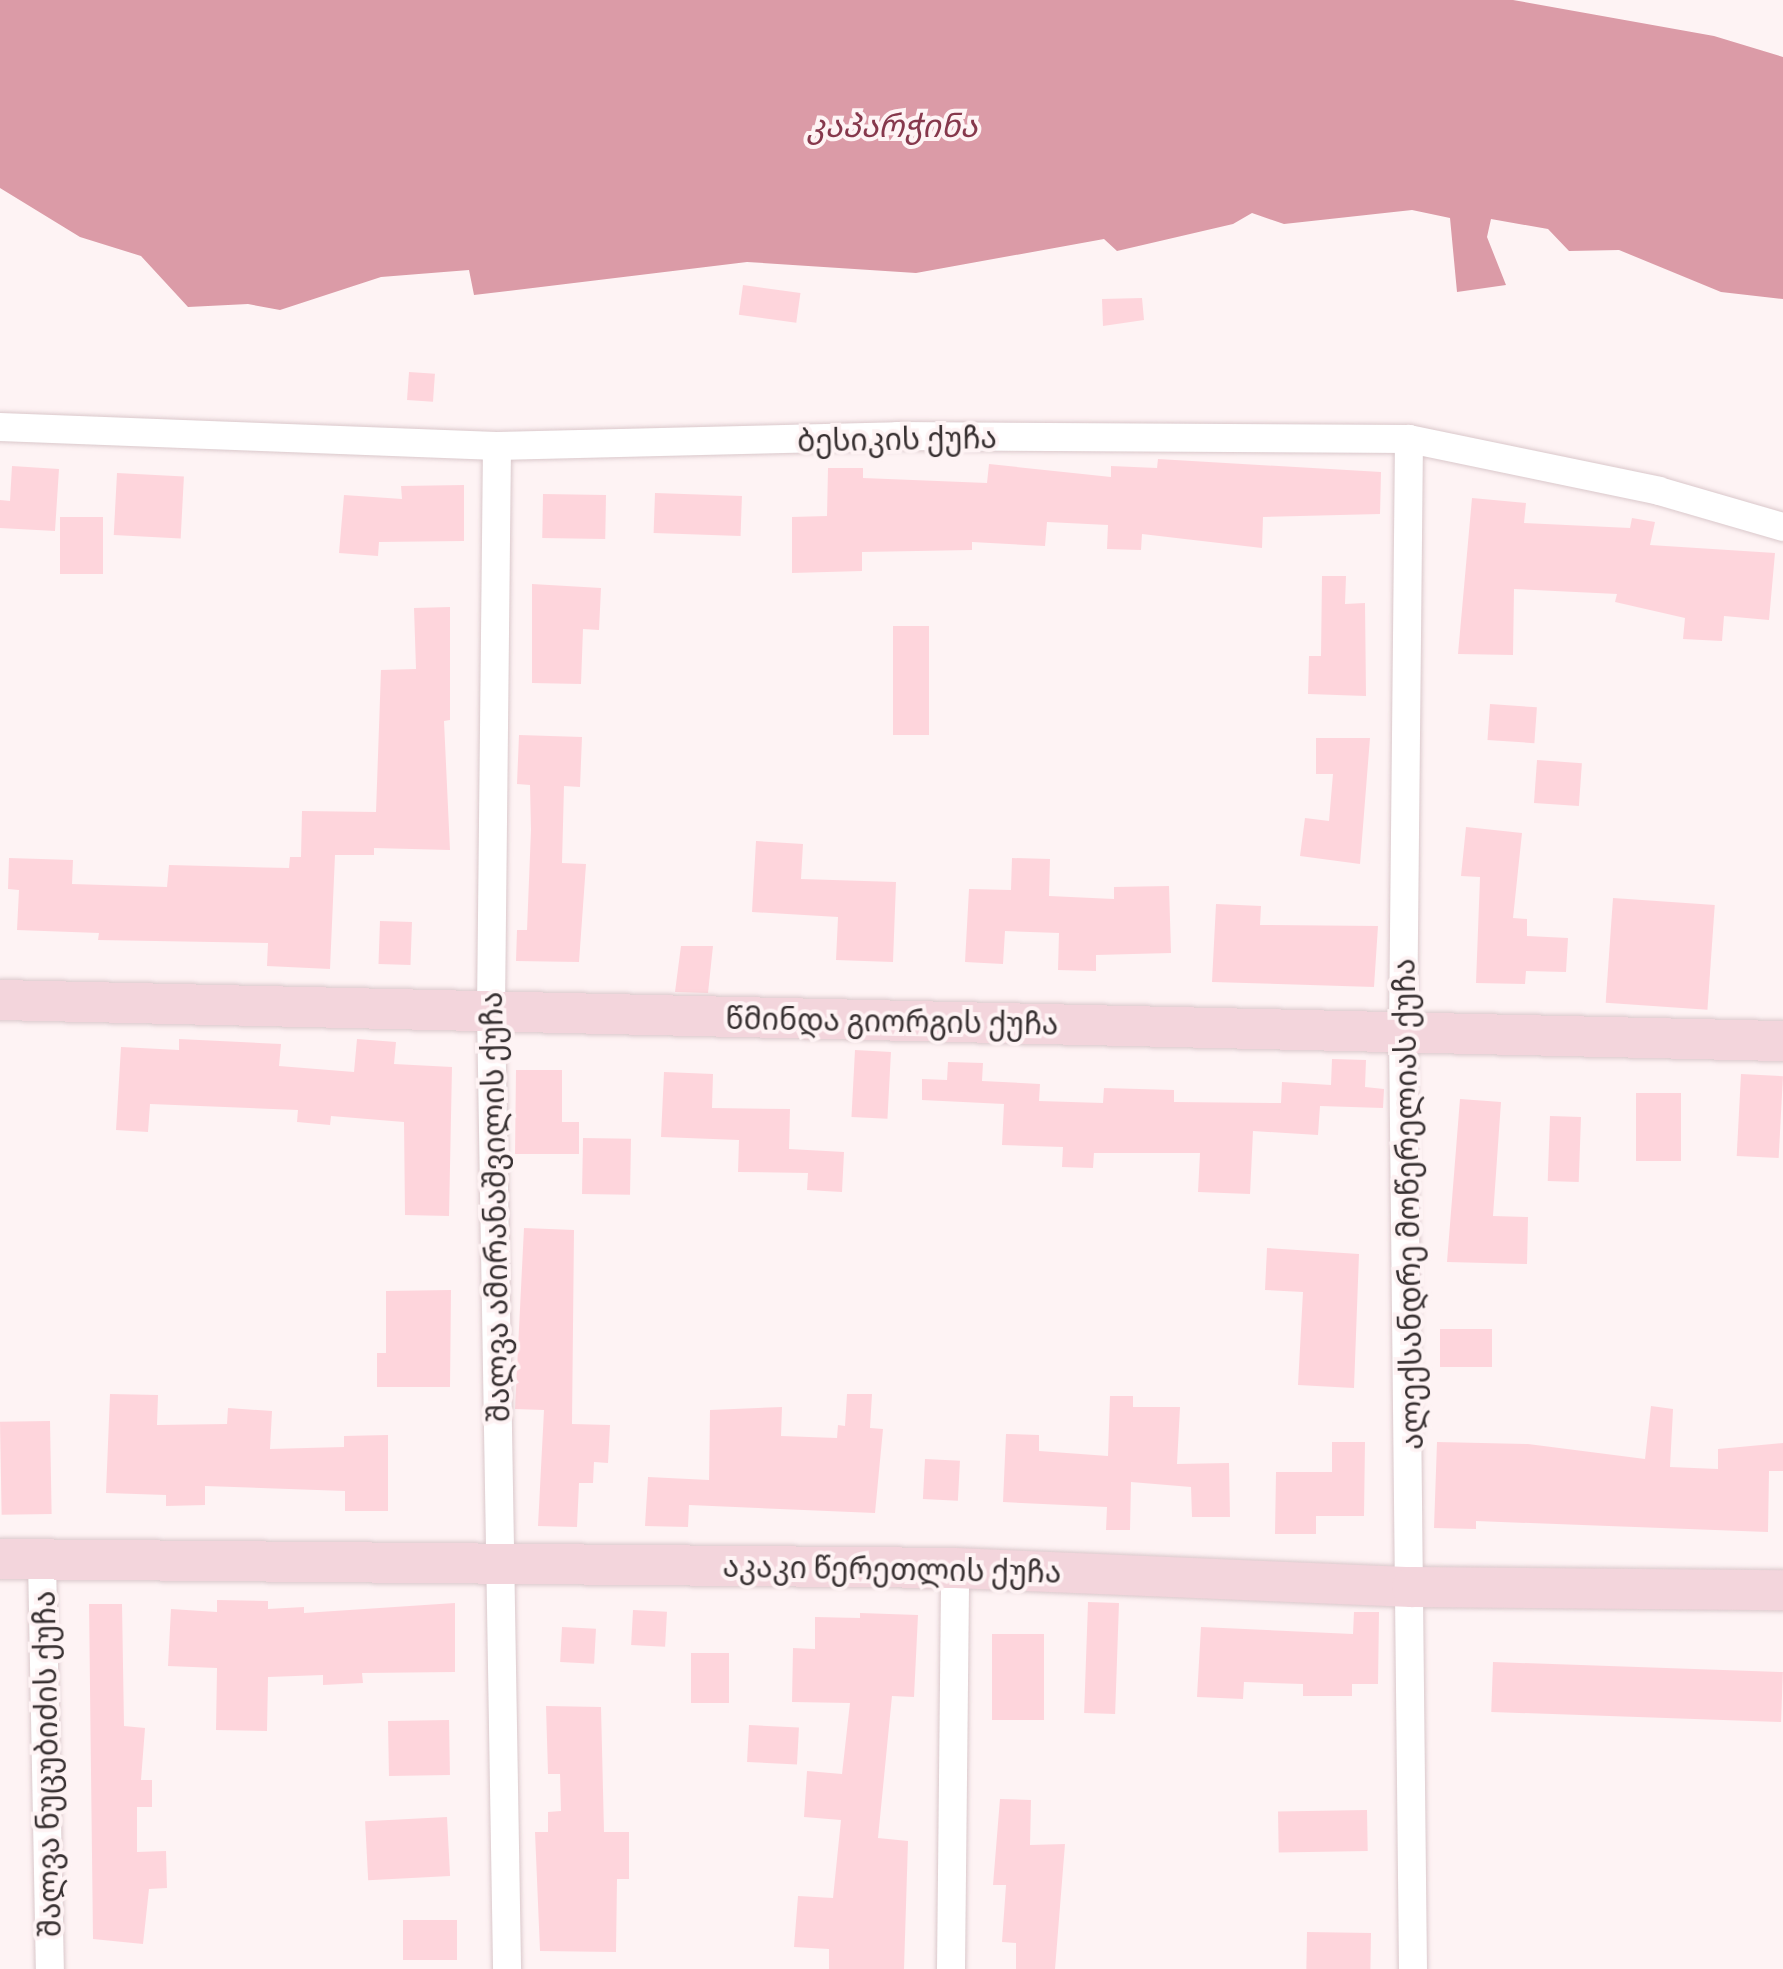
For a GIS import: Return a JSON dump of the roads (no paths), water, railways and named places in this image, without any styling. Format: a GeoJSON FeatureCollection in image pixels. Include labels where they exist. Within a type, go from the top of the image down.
{"type":"FeatureCollection","features":[{"type":"Feature","properties":{"kind":"main road","name":"წმინდა გიორგის ქუჩა"},"geometry":{"type":"LineString","coordinates":[[0,1000],[1783,1041]]}},
{"type":"Feature","properties":{"kind":"main road","name":"აკაკი წერეთლის ქუჩა"},"geometry":{"type":"LineString","coordinates":[[0,1559],[954,1568],[1412,1586],[1783,1590]]}},
{"type":"Feature","properties":{"kind":"street","name":"ბესიკის ქუჩა"},"geometry":{"type":"LineString","coordinates":[[0,426],[497,446],[897,436],[1409,440],[1659,491],[1783,527]]}},
{"type":"Feature","properties":{"kind":"street","name":"ალექსანდრე მოწერელიას ქუჩა"},"geometry":{"type":"LineString","coordinates":[[1409,440],[1403,1032],[1412,1586],[1413,1969]]}},
{"type":"Feature","properties":{"kind":"street","name":"შალვა ამირანაშვილის ქუჩა"},"geometry":{"type":"LineString","coordinates":[[497,446],[491,1012],[507,1969]]}},
{"type":"Feature","properties":{"kind":"street","name":"შალვა ნუცუბიძის ქუჩა"},"geometry":{"type":"LineString","coordinates":[[42,1560],[50,1969]]}},
{"type":"Feature","properties":{"kind":"street"},"geometry":{"type":"LineString","coordinates":[[951,1969],[954,1568]]}},
{"type":"Feature","properties":{"kind":"water","name":"კაპარჭინა"},"geometry":{"type":"Polygon","coordinates":[[[0,0],[1513,0],[1714,36],[1783,57],[1783,299],[1721,292],[1619,250],[1569,251],[1548,229],[1491,219],[1487,237],[1506,285],[1457,292],[1450,218],[1412,210],[1284,224],[1252,213],[1233,224],[1117,251],[1104,239],[916,273],[747,262],[474,295],[469,270],[381,277],[280,310],[248,304],[188,307],[141,256],[80,237],[0,188],[0,0]]]}}]}
